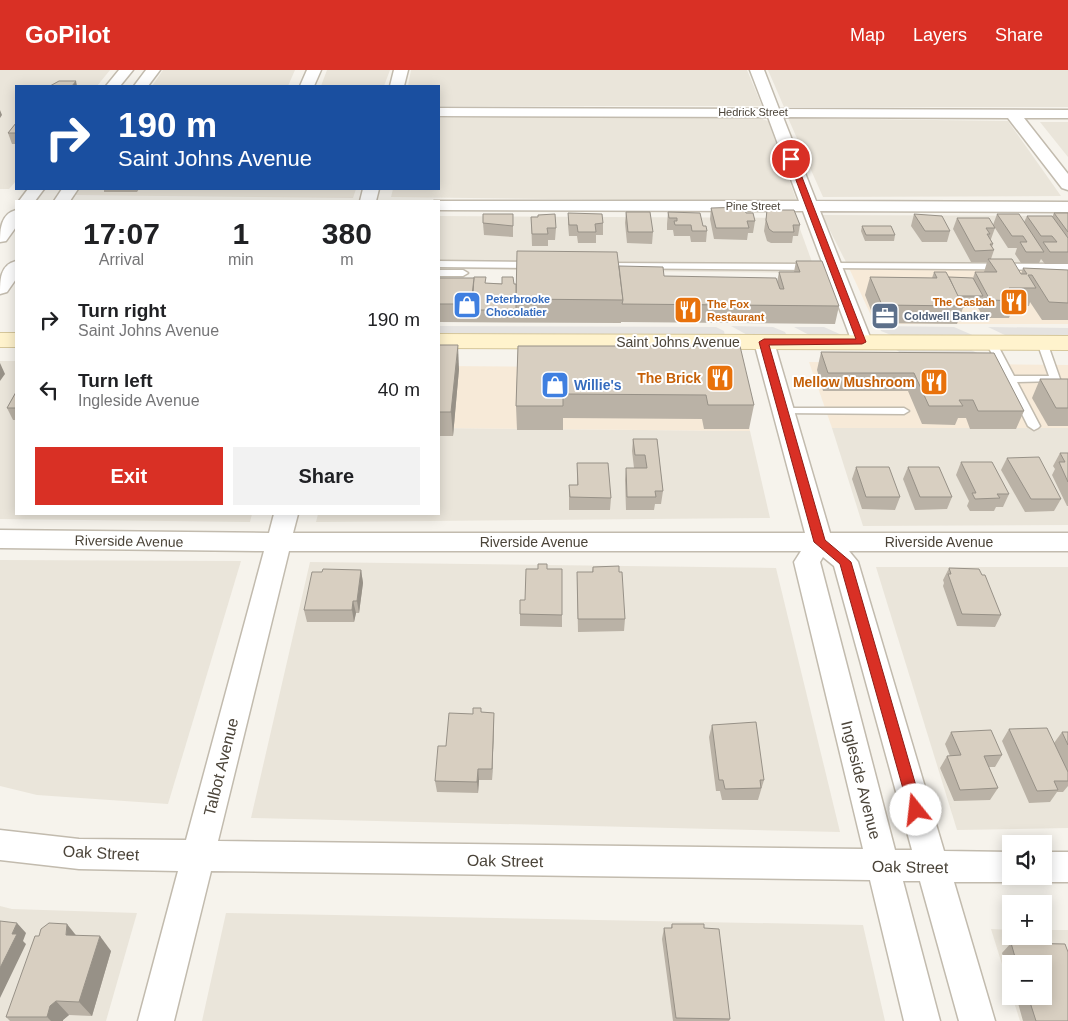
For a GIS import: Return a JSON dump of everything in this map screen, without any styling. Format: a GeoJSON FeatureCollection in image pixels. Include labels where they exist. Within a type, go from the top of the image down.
{"type":"FeatureCollection","features":[{"type":"Feature","properties":{"kind":"main road"},"geometry":{"type":"LineString","coordinates":[[0,340],[15,340]]}},
{"type":"Feature","properties":{"kind":"main road","name":"Saint Johns Avenue"},"geometry":{"type":"LineString","coordinates":[[440,341],[1068,342]]}},
{"type":"Feature","properties":{"kind":"street"},"geometry":{"type":"LineString","coordinates":[[114,85],[126,70]]}},
{"type":"Feature","properties":{"kind":"street"},"geometry":{"type":"LineString","coordinates":[[143,85],[153,70]]}},
{"type":"Feature","properties":{"kind":"street"},"geometry":{"type":"LineString","coordinates":[[307,85],[314,70]]}},
{"type":"Feature","properties":{"kind":"street"},"geometry":{"type":"LineString","coordinates":[[397,85],[401,70]]}},
{"type":"Feature","properties":{"kind":"street"},"geometry":{"type":"LineString","coordinates":[[756,70],[862,342]]}},
{"type":"Feature","properties":{"kind":"street","name":"Hedrick Street"},"geometry":{"type":"LineString","coordinates":[[440,112],[1068,114]]}},
{"type":"Feature","properties":{"kind":"street"},"geometry":{"type":"LineString","coordinates":[[1012,113],[1068,185]]}},
{"type":"Feature","properties":{"kind":"street"},"geometry":{"type":"LineString","coordinates":[[0,205],[15,205]]}},
{"type":"Feature","properties":{"kind":"street","name":"Pine Street"},"geometry":{"type":"LineString","coordinates":[[440,205],[1068,207]]}},
{"type":"Feature","properties":{"kind":"street"},"geometry":{"type":"LineString","coordinates":[[0,237],[15,216]]}},
{"type":"Feature","properties":{"kind":"street"},"geometry":{"type":"LineString","coordinates":[[0,288],[15,267]]}},
{"type":"Feature","properties":{"kind":"street"},"geometry":{"type":"LineString","coordinates":[[764,342],[820,542],[845,562],[977,1021]]}},
{"type":"Feature","properties":{"kind":"street","name":"Talbot Avenue"},"geometry":{"type":"LineString","coordinates":[[156,1021],[286,515]]}},
{"type":"Feature","properties":{"kind":"street","name":"Riverside Avenue"},"geometry":{"type":"LineString","coordinates":[[0,539],[279,542],[1068,542]]}},
{"type":"Feature","properties":{"kind":"street","name":"Ingleside Avenue"},"geometry":{"type":"LineString","coordinates":[[820,542],[806,562],[922,1021]]}},
{"type":"Feature","properties":{"kind":"street","name":"Oak Street"},"geometry":{"type":"LineString","coordinates":[[0,845],[80,854],[198,857],[932,868],[1002,867]]}},
{"type":"Feature","properties":{"kind":"street"},"geometry":{"type":"LineString","coordinates":[[1052,867],[1068,866]]}},
{"type":"Feature","properties":{"kind":"lane"},"geometry":{"type":"LineString","coordinates":[[440,264],[549,265]]}},
{"type":"Feature","properties":{"kind":"lane"},"geometry":{"type":"LineString","coordinates":[[598,266],[1068,267]]}},
{"type":"Feature","properties":{"kind":"lane"},"geometry":{"type":"LineString","coordinates":[[440,273],[463,273]]}},
{"type":"Feature","properties":{"kind":"lane"},"geometry":{"type":"LineString","coordinates":[[991,342],[1034,426]]}},
{"type":"Feature","properties":{"kind":"lane"},"geometry":{"type":"LineString","coordinates":[[1010,379],[1055,379],[1042,342]]}},
{"type":"Feature","properties":{"kind":"lane"},"geometry":{"type":"LineString","coordinates":[[783,411],[904,411]]}},
{"type":"Feature","properties":{"kind":"shaded area"},"geometry":{"type":"Polygon","coordinates":[[[0,70],[110,70],[98,85],[15,85],[15,182],[9,189],[0,189],[0,70]]]}},
{"type":"Feature","properties":{"kind":"shaded area"},"geometry":{"type":"Polygon","coordinates":[[[163,70],[295,70],[288,85],[153,85],[163,70]]]}},
{"type":"Feature","properties":{"kind":"shaded area"},"geometry":{"type":"Polygon","coordinates":[[[327,70],[390,70],[384,85],[321,85],[327,70]]]}},
{"type":"Feature","properties":{"kind":"shaded area"},"geometry":{"type":"Polygon","coordinates":[[[411,70],[747,70],[762,106],[440,106],[440,85],[408,85],[411,70]]]}},
{"type":"Feature","properties":{"kind":"shaded area"},"geometry":{"type":"Polygon","coordinates":[[[768,70],[1068,70],[1068,107],[784,107],[768,70]]]}},
{"type":"Feature","properties":{"kind":"shaded area"},"geometry":{"type":"Polygon","coordinates":[[[751,115],[768,121],[797,202],[391,197],[393,190],[440,190],[440,118],[751,115]]]}},
{"type":"Feature","properties":{"kind":"shaded area"},"geometry":{"type":"Polygon","coordinates":[[[788,118],[1008,121],[1061,196],[823,197],[788,118]]]}},
{"type":"Feature","properties":{"kind":"shaded area"},"geometry":{"type":"Polygon","coordinates":[[[1040,122],[1068,122],[1068,157],[1040,122]]]}},
{"type":"Feature","properties":{"kind":"shaded area"},"geometry":{"type":"Polygon","coordinates":[[[78,190],[356,190],[353,198],[74,195],[78,190]]]}},
{"type":"Feature","properties":{"kind":"shaded area"},"geometry":{"type":"Polygon","coordinates":[[[822,215],[1068,216],[1068,266],[849,268],[822,215]]]}},
{"type":"Feature","properties":{"kind":"shaded area"},"geometry":{"type":"Polygon","coordinates":[[[440,216],[796,218],[816,273],[440,269],[440,216]]]}},
{"type":"Feature","properties":{"kind":"shaded area"},"geometry":{"type":"Polygon","coordinates":[[[1068,266],[1068,324],[875,324],[849,268],[1068,266]]]}},
{"type":"Feature","properties":{"kind":"shaded area"},"geometry":{"type":"Polygon","coordinates":[[[440,326],[716,327],[724,331],[725,336],[440,335],[440,326]]]}},
{"type":"Feature","properties":{"kind":"shaded area"},"geometry":{"type":"Polygon","coordinates":[[[731,326],[773,327],[785,332],[787,336],[749,336],[731,326]]]}},
{"type":"Feature","properties":{"kind":"shaded area"},"geometry":{"type":"Polygon","coordinates":[[[879,326],[954,327],[977,337],[896,337],[881,331],[879,326]]]}},
{"type":"Feature","properties":{"kind":"shaded area"},"geometry":{"type":"Polygon","coordinates":[[[794,327],[824,327],[844,336],[811,336],[794,327]]]}},
{"type":"Feature","properties":{"kind":"shaded area"},"geometry":{"type":"Polygon","coordinates":[[[988,327],[1068,328],[1068,337],[1009,337],[988,327]]]}},
{"type":"Feature","properties":{"kind":"shaded area"},"geometry":{"type":"Polygon","coordinates":[[[895,349],[971,350],[990,359],[908,358],[895,349]]]}},
{"type":"Feature","properties":{"kind":"shaded area"},"geometry":{"type":"Polygon","coordinates":[[[0,361],[15,361],[15,515],[252,515],[250,522],[0,519],[0,361]]]}},
{"type":"Feature","properties":{"kind":"shaded area"},"geometry":{"type":"Polygon","coordinates":[[[809,362],[1068,365],[1068,428],[832,428],[809,362]]]}},
{"type":"Feature","properties":{"kind":"shaded area"},"geometry":{"type":"Polygon","coordinates":[[[440,366],[736,368],[750,431],[440,428],[440,366]]]}},
{"type":"Feature","properties":{"kind":"shaded area"},"geometry":{"type":"Polygon","coordinates":[[[440,428],[750,431],[770,518],[316,522],[318,515],[440,515],[440,428]]]}},
{"type":"Feature","properties":{"kind":"shaded area"},"geometry":{"type":"Polygon","coordinates":[[[832,428],[1068,428],[1068,525],[863,526],[832,428]]]}},
{"type":"Feature","properties":{"kind":"shaded area"},"geometry":{"type":"Polygon","coordinates":[[[0,560],[241,561],[168,804],[37,795],[0,786],[0,560]]]}},
{"type":"Feature","properties":{"kind":"shaded area"},"geometry":{"type":"Polygon","coordinates":[[[310,562],[776,568],[840,832],[251,818],[310,562]]]}},
{"type":"Feature","properties":{"kind":"shaded area"},"geometry":{"type":"Polygon","coordinates":[[[876,567],[1068,567],[1068,828],[957,830],[876,567]]]}},
{"type":"Feature","properties":{"kind":"shaded area"},"geometry":{"type":"Polygon","coordinates":[[[0,906],[12,909],[137,913],[106,1021],[0,1021],[0,906]]]}},
{"type":"Feature","properties":{"kind":"shaded area"},"geometry":{"type":"Polygon","coordinates":[[[226,913],[863,925],[885,1021],[202,1021],[226,913]]]}},
{"type":"Feature","properties":{"kind":"shaded area"},"geometry":{"type":"Polygon","coordinates":[[[991,929],[1002,930],[1002,945],[1052,945],[1052,930],[1068,930],[1068,1021],[1020,1021],[1015,1005],[1052,1005],[1052,955],[1002,955],[1002,964],[991,929]]]}},
{"type":"Feature","properties":{"kind":"building"},"geometry":{"type":"Polygon","coordinates":[[[59,81],[76,81],[73,85],[52,85],[59,81]]]}},
{"type":"Feature","properties":{"kind":"building"},"geometry":{"type":"Polygon","coordinates":[[[15,124],[15,133],[8,133],[15,124]]]}},
{"type":"Feature","properties":{"kind":"building"},"geometry":{"type":"Polygon","coordinates":[[[744,207],[746,213],[753,213],[755,221],[747,221],[749,228],[716,228],[711,208],[744,207]]]}},
{"type":"Feature","properties":{"kind":"building"},"geometry":{"type":"Polygon","coordinates":[[[767,210],[794,210],[800,225],[793,225],[794,232],[773,232],[769,229],[766,220],[767,210]]]}},
{"type":"Feature","properties":{"kind":"building"},"geometry":{"type":"Polygon","coordinates":[[[626,212],[650,212],[653,232],[628,232],[626,212]]]}},
{"type":"Feature","properties":{"kind":"building"},"geometry":{"type":"Polygon","coordinates":[[[668,212],[700,213],[703,226],[706,226],[707,231],[692,231],[691,225],[675,225],[674,221],[677,221],[677,218],[669,218],[668,212]]]}},
{"type":"Feature","properties":{"kind":"building"},"geometry":{"type":"Polygon","coordinates":[[[568,213],[602,214],[603,223],[595,224],[596,232],[578,232],[577,225],[569,225],[568,213]]]}},
{"type":"Feature","properties":{"kind":"building"},"geometry":{"type":"Polygon","coordinates":[[[1054,213],[1068,213],[1068,232],[1054,213]]]}},
{"type":"Feature","properties":{"kind":"building"},"geometry":{"type":"Polygon","coordinates":[[[483,214],[513,214],[513,226],[483,223],[483,214]]]}},
{"type":"Feature","properties":{"kind":"building"},"geometry":{"type":"Polygon","coordinates":[[[555,214],[556,228],[547,228],[548,234],[532,234],[531,217],[555,214]]]}},
{"type":"Feature","properties":{"kind":"building"},"geometry":{"type":"Polygon","coordinates":[[[914,214],[942,216],[950,231],[925,231],[914,214]]]}},
{"type":"Feature","properties":{"kind":"building"},"geometry":{"type":"Polygon","coordinates":[[[997,214],[1019,214],[1044,252],[1026,252],[1020,242],[1027,242],[1023,236],[1012,236],[997,214]]]}},
{"type":"Feature","properties":{"kind":"building"},"geometry":{"type":"Polygon","coordinates":[[[1027,216],[1052,216],[1068,238],[1068,252],[1050,252],[1043,242],[1057,242],[1052,236],[1041,236],[1027,216]]]}},
{"type":"Feature","properties":{"kind":"building"},"geometry":{"type":"Polygon","coordinates":[[[957,218],[989,218],[995,228],[986,228],[993,244],[990,244],[994,250],[975,251],[957,218]]]}},
{"type":"Feature","properties":{"kind":"building"},"geometry":{"type":"Polygon","coordinates":[[[862,226],[891,226],[895,235],[866,235],[862,226]]]}},
{"type":"Feature","properties":{"kind":"building"},"geometry":{"type":"Polygon","coordinates":[[[517,251],[617,252],[623,300],[516,299],[517,251]]]}},
{"type":"Feature","properties":{"kind":"building"},"geometry":{"type":"Polygon","coordinates":[[[988,259],[1012,259],[1021,274],[1027,274],[1023,268],[1068,270],[1068,303],[1049,302],[1032,275],[1028,275],[1036,288],[1009,288],[1016,301],[990,300],[975,272],[997,272],[988,259]]]}},
{"type":"Feature","properties":{"kind":"building"},"geometry":{"type":"Polygon","coordinates":[[[796,261],[822,261],[839,306],[622,304],[619,266],[663,267],[664,276],[776,278],[780,289],[784,289],[779,272],[800,272],[796,261]]]}},
{"type":"Feature","properties":{"kind":"building"},"geometry":{"type":"Polygon","coordinates":[[[934,272],[946,272],[964,306],[882,305],[870,277],[937,278],[934,272]]]}},
{"type":"Feature","properties":{"kind":"building"},"geometry":{"type":"Polygon","coordinates":[[[474,277],[486,277],[485,283],[502,284],[502,277],[513,277],[514,284],[516,284],[516,310],[472,310],[474,277]]]}},
{"type":"Feature","properties":{"kind":"building"},"geometry":{"type":"Polygon","coordinates":[[[949,277],[973,278],[983,296],[958,296],[949,277]]]}},
{"type":"Feature","properties":{"kind":"building"},"geometry":{"type":"Polygon","coordinates":[[[440,278],[474,278],[471,304],[440,304],[440,278]]]}},
{"type":"Feature","properties":{"kind":"building"},"geometry":{"type":"Polygon","coordinates":[[[440,345],[458,345],[451,412],[440,412],[440,345]]]}},
{"type":"Feature","properties":{"kind":"building"},"geometry":{"type":"Polygon","coordinates":[[[518,346],[740,346],[754,405],[708,405],[706,395],[563,394],[563,406],[516,406],[518,346]]]}},
{"type":"Feature","properties":{"kind":"building"},"geometry":{"type":"Polygon","coordinates":[[[821,352],[994,353],[1024,411],[978,411],[973,400],[959,400],[963,406],[929,406],[914,373],[828,373],[821,352]]]}},
{"type":"Feature","properties":{"kind":"building"},"geometry":{"type":"Polygon","coordinates":[[[1040,379],[1068,379],[1068,408],[1056,408],[1040,379]]]}},
{"type":"Feature","properties":{"kind":"building"},"geometry":{"type":"Polygon","coordinates":[[[15,394],[15,408],[7,408],[15,394]]]}},
{"type":"Feature","properties":{"kind":"building"},"geometry":{"type":"Polygon","coordinates":[[[633,439],[657,439],[663,491],[655,491],[656,497],[627,497],[626,468],[647,468],[645,455],[635,455],[633,439]]]}},
{"type":"Feature","properties":{"kind":"building"},"geometry":{"type":"Polygon","coordinates":[[[1060,453],[1068,453],[1068,482],[1059,462],[1065,462],[1060,453]]]}},
{"type":"Feature","properties":{"kind":"building"},"geometry":{"type":"Polygon","coordinates":[[[1039,457],[1061,499],[1031,499],[1007,458],[1039,457]]]}},
{"type":"Feature","properties":{"kind":"building"},"geometry":{"type":"Polygon","coordinates":[[[961,462],[992,462],[1009,494],[997,494],[1000,498],[975,499],[972,493],[976,493],[961,462]]]}},
{"type":"Feature","properties":{"kind":"building"},"geometry":{"type":"Polygon","coordinates":[[[577,463],[608,463],[611,498],[570,497],[569,485],[578,485],[577,463]]]}},
{"type":"Feature","properties":{"kind":"building"},"geometry":{"type":"Polygon","coordinates":[[[856,467],[889,467],[900,497],[866,497],[856,467]]]}},
{"type":"Feature","properties":{"kind":"building"},"geometry":{"type":"Polygon","coordinates":[[[908,467],[939,467],[952,497],[920,497],[908,467]]]}},
{"type":"Feature","properties":{"kind":"building"},"geometry":{"type":"Polygon","coordinates":[[[538,564],[547,564],[547,569],[562,569],[562,615],[520,614],[520,600],[525,600],[526,569],[538,569],[538,564]]]}},
{"type":"Feature","properties":{"kind":"building"},"geometry":{"type":"Polygon","coordinates":[[[619,566],[619,572],[622,572],[625,619],[578,619],[577,572],[593,572],[593,567],[619,566]]]}},
{"type":"Feature","properties":{"kind":"building"},"geometry":{"type":"Polygon","coordinates":[[[949,568],[979,569],[982,575],[985,575],[1001,615],[962,614],[948,574],[951,574],[949,568]]]}},
{"type":"Feature","properties":{"kind":"building"},"geometry":{"type":"Polygon","coordinates":[[[323,569],[361,570],[357,601],[353,601],[352,610],[304,610],[312,572],[322,572],[323,569]]]}},
{"type":"Feature","properties":{"kind":"building"},"geometry":{"type":"Polygon","coordinates":[[[473,708],[481,708],[481,712],[494,713],[492,769],[478,769],[477,782],[435,781],[438,746],[446,746],[449,713],[473,714],[473,708]]]}},
{"type":"Feature","properties":{"kind":"building"},"geometry":{"type":"Polygon","coordinates":[[[756,722],[764,780],[760,780],[761,788],[725,789],[723,780],[719,780],[712,725],[756,722]]]}},
{"type":"Feature","properties":{"kind":"building"},"geometry":{"type":"Polygon","coordinates":[[[1047,728],[1068,772],[1068,781],[1054,781],[1058,790],[1037,791],[1009,729],[1047,728]]]}},
{"type":"Feature","properties":{"kind":"building"},"geometry":{"type":"Polygon","coordinates":[[[991,730],[1002,755],[984,756],[998,788],[960,790],[947,756],[961,755],[951,732],[991,730]]]}},
{"type":"Feature","properties":{"kind":"building"},"geometry":{"type":"Polygon","coordinates":[[[1062,732],[1068,732],[1068,745],[1062,732]]]}},
{"type":"Feature","properties":{"kind":"building"},"geometry":{"type":"Polygon","coordinates":[[[0,921],[17,923],[12,934],[17,934],[0,968],[0,921]]]}},
{"type":"Feature","properties":{"kind":"building"},"geometry":{"type":"Polygon","coordinates":[[[49,923],[67,924],[66,935],[100,936],[79,1002],[56,1001],[50,1006],[47,1017],[6,1017],[35,936],[39,936],[41,929],[49,923]]]}},
{"type":"Feature","properties":{"kind":"building"},"geometry":{"type":"Polygon","coordinates":[[[672,924],[704,924],[704,928],[719,929],[730,1019],[676,1018],[664,928],[672,928],[672,924]]]}},
{"type":"Feature","properties":{"kind":"building"},"geometry":{"type":"Polygon","coordinates":[[[1065,944],[1068,952],[1068,1021],[1036,1021],[1031,1005],[1052,1005],[1052,955],[1014,955],[1012,945],[1065,944]]]}},
{"type":"Feature","properties":{"kind":"place","name":"The Casbah"},"geometry":{"type":"Point","coordinates":[1014,302]}},
{"type":"Feature","properties":{"kind":"place","name":"Peterbrooke Chocolatier"},"geometry":{"type":"Point","coordinates":[467,305]}},
{"type":"Feature","properties":{"kind":"place","name":"The Fox Restaurant"},"geometry":{"type":"Point","coordinates":[688,310]}},
{"type":"Feature","properties":{"kind":"place","name":"Coldwell Banker"},"geometry":{"type":"Point","coordinates":[885,316]}},
{"type":"Feature","properties":{"kind":"place","name":"The Brick"},"geometry":{"type":"Point","coordinates":[720,378]}},
{"type":"Feature","properties":{"kind":"place","name":"Mellow Mushroom"},"geometry":{"type":"Point","coordinates":[934,382]}},
{"type":"Feature","properties":{"kind":"place","name":"Willie's"},"geometry":{"type":"Point","coordinates":[555,385]}},
{"type":"Feature","properties":{"kind":"route"},"geometry":{"type":"LineString","coordinates":[[791,159],[862,342],[764,342],[820,542],[845,562],[916,810]]}}]}
